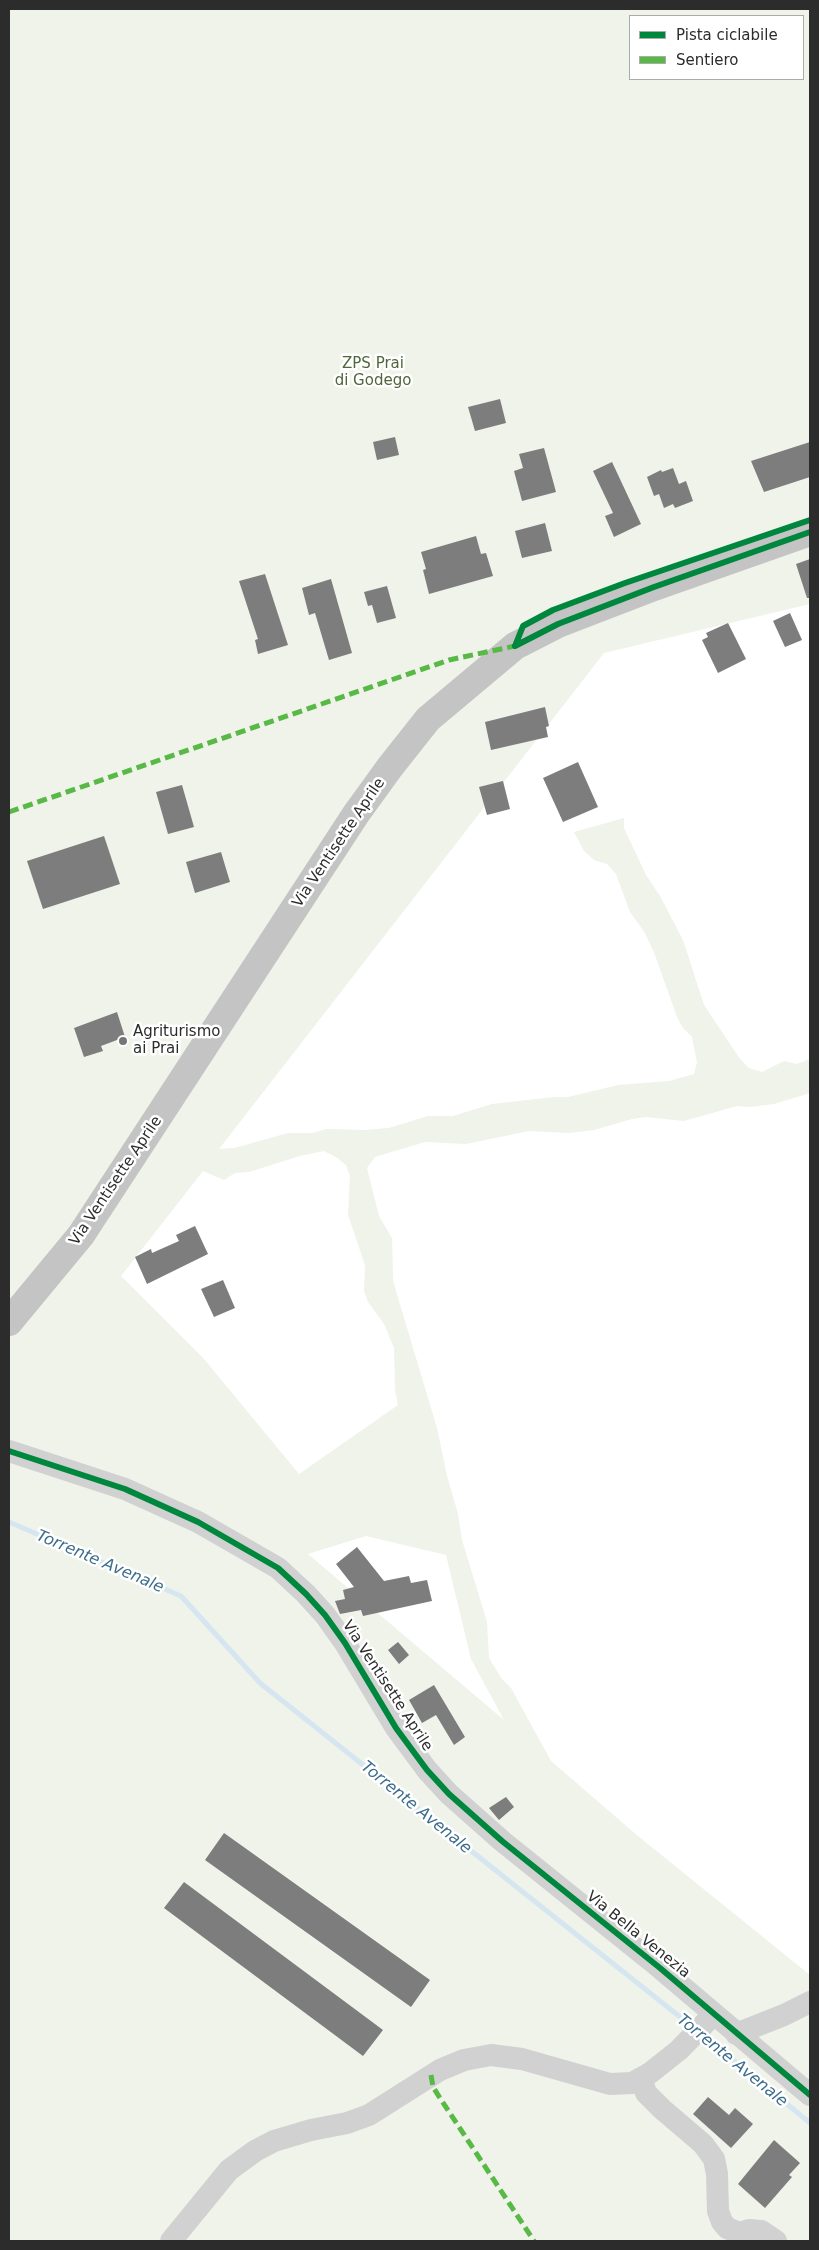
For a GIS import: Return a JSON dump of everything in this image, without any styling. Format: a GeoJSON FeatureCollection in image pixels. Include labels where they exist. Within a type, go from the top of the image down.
{"type":"FeatureCollection","features":[{"type":"Feature","properties":{"kind":"main road","name":"Via Ventisette Aprile"},"geometry":{"type":"LineString","coordinates":[[9,1322],[81,1235],[356,814],[428,719],[515,646],[558,624],[654,587],[810,532]]}},
{"type":"Feature","properties":{"kind":"street","name":"Via Ventisette Aprile"},"geometry":{"type":"LineString","coordinates":[[9,1451],[125,1490],[198,1522],[278,1568],[325,1615],[345,1643],[396,1728],[427,1770],[449,1794]]}},
{"type":"Feature","properties":{"kind":"street","name":"Via Bella Venezia"},"geometry":{"type":"LineString","coordinates":[[449,1794],[502,1841],[653,1963],[703,2025],[736,2034],[810,2095]]}},
{"type":"Feature","properties":{"kind":"street"},"geometry":{"type":"LineString","coordinates":[[736,2034],[784,2015],[810,2002]]}},
{"type":"Feature","properties":{"kind":"street"},"geometry":{"type":"LineString","coordinates":[[171,2241],[229,2170],[255,2151],[274,2141],[311,2130],[348,2123],[369,2115],[440,2070],[464,2060],[490,2055],[522,2059],[610,2084],[632,2083],[672,2056],[703,2025]]}},
{"type":"Feature","properties":{"kind":"street"},"geometry":{"type":"LineString","coordinates":[[641,2078],[646,2093],[662,2110],[703,2144],[714,2159],[718,2188],[718,2211],[722,2222],[727,2228],[739,2233],[749,2230],[761,2231],[776,2241]]}},
{"type":"Feature","properties":{"kind":"green space","name":"ZPS Prai di Godego"},"geometry":{"type":"Polygon","coordinates":[[[9,9],[810,9],[810,604],[604,653],[219,1149],[234,1148],[288,1133],[313,1133],[326,1129],[364,1130],[389,1128],[428,1116],[453,1116],[492,1104],[568,1097],[618,1085],[669,1081],[694,1074],[697,1062],[692,1037],[683,1028],[677,1017],[655,955],[645,933],[630,912],[616,874],[607,864],[594,860],[584,851],[574,832],[624,818],[624,828],[646,875],[660,896],[683,940],[704,1005],[740,1059],[749,1068],[762,1072],[784,1061],[797,1064],[810,1059],[810,1093],[774,1104],[750,1107],[737,1106],[684,1121],[646,1117],[594,1130],[569,1133],[529,1131],[466,1144],[425,1142],[375,1157],[367,1168],[379,1216],[392,1238],[393,1279],[437,1428],[447,1476],[458,1514],[462,1540],[487,1622],[489,1658],[502,1679],[511,1688],[551,1761],[638,1836],[810,1975],[810,2241],[9,2241],[9,9]],[[324,1151],[300,1156],[249,1172],[235,1173],[224,1180],[203,1171],[121,1276],[204,1359],[299,1474],[398,1405],[395,1390],[394,1348],[384,1324],[368,1302],[364,1291],[365,1265],[348,1215],[350,1176],[346,1165],[324,1151]],[[366,1536],[308,1554],[504,1720],[471,1659],[446,1555],[366,1536]]]}},
{"type":"Feature","properties":{"kind":"building"},"geometry":{"type":"Polygon","coordinates":[[[500,399],[506,423],[475,431],[468,407],[500,399]]]}},
{"type":"Feature","properties":{"kind":"building"},"geometry":{"type":"Polygon","coordinates":[[[395,437],[399,455],[377,460],[373,442],[395,437]]]}},
{"type":"Feature","properties":{"kind":"building"},"geometry":{"type":"Polygon","coordinates":[[[810,442],[810,477],[764,492],[751,461],[810,442]]]}},
{"type":"Feature","properties":{"kind":"building"},"geometry":{"type":"Polygon","coordinates":[[[544,448],[556,492],[522,501],[514,471],[523,468],[519,454],[544,448]]]}},
{"type":"Feature","properties":{"kind":"building"},"geometry":{"type":"Polygon","coordinates":[[[612,462],[641,524],[614,537],[605,516],[613,513],[593,471],[612,462]]]}},
{"type":"Feature","properties":{"kind":"building"},"geometry":{"type":"Polygon","coordinates":[[[673,468],[679,484],[686,481],[693,501],[675,508],[673,504],[664,508],[659,494],[654,496],[647,477],[661,470],[662,472],[673,468]]]}},
{"type":"Feature","properties":{"kind":"building"},"geometry":{"type":"Polygon","coordinates":[[[545,523],[552,551],[522,558],[515,531],[545,523]]]}},
{"type":"Feature","properties":{"kind":"building"},"geometry":{"type":"Polygon","coordinates":[[[476,536],[481,554],[486,553],[493,576],[429,594],[423,570],[426,569],[421,552],[476,536]]]}},
{"type":"Feature","properties":{"kind":"building"},"geometry":{"type":"Polygon","coordinates":[[[810,559],[810,598],[807,598],[796,564],[810,559]]]}},
{"type":"Feature","properties":{"kind":"building"},"geometry":{"type":"Polygon","coordinates":[[[265,574],[288,645],[258,654],[255,640],[258,639],[239,581],[265,574]]]}},
{"type":"Feature","properties":{"kind":"building"},"geometry":{"type":"Polygon","coordinates":[[[331,579],[352,653],[329,660],[315,613],[309,615],[302,588],[331,579]]]}},
{"type":"Feature","properties":{"kind":"building"},"geometry":{"type":"Polygon","coordinates":[[[387,586],[396,618],[377,623],[372,605],[368,606],[364,592],[387,586]]]}},
{"type":"Feature","properties":{"kind":"building"},"geometry":{"type":"Polygon","coordinates":[[[790,613],[802,640],[785,647],[773,621],[790,613]]]}},
{"type":"Feature","properties":{"kind":"building"},"geometry":{"type":"Polygon","coordinates":[[[728,623],[746,659],[718,673],[702,640],[708,637],[706,633],[728,623]]]}},
{"type":"Feature","properties":{"kind":"building"},"geometry":{"type":"Polygon","coordinates":[[[545,707],[549,726],[546,727],[548,737],[491,750],[485,722],[545,707]]]}},
{"type":"Feature","properties":{"kind":"building"},"geometry":{"type":"Polygon","coordinates":[[[578,762],[598,807],[563,822],[543,778],[578,762]]]}},
{"type":"Feature","properties":{"kind":"building"},"geometry":{"type":"Polygon","coordinates":[[[503,781],[510,809],[487,815],[479,787],[503,781]]]}},
{"type":"Feature","properties":{"kind":"building"},"geometry":{"type":"Polygon","coordinates":[[[182,785],[194,827],[168,834],[156,792],[182,785]]]}},
{"type":"Feature","properties":{"kind":"building"},"geometry":{"type":"Polygon","coordinates":[[[104,836],[120,884],[43,909],[27,861],[104,836]]]}},
{"type":"Feature","properties":{"kind":"building"},"geometry":{"type":"Polygon","coordinates":[[[221,852],[230,882],[195,893],[186,862],[221,852]]]}},
{"type":"Feature","properties":{"kind":"building"},"geometry":{"type":"Polygon","coordinates":[[[117,1012],[125,1037],[101,1046],[103,1051],[84,1057],[74,1028],[117,1012]]]}},
{"type":"Feature","properties":{"kind":"building"},"geometry":{"type":"Polygon","coordinates":[[[195,1226],[208,1254],[147,1284],[135,1257],[151,1249],[152,1253],[179,1241],[176,1235],[195,1226]]]}},
{"type":"Feature","properties":{"kind":"building"},"geometry":{"type":"Polygon","coordinates":[[[223,1280],[235,1308],[214,1317],[201,1289],[223,1280]]]}},
{"type":"Feature","properties":{"kind":"building"},"geometry":{"type":"Polygon","coordinates":[[[357,1547],[384,1581],[409,1576],[411,1583],[427,1580],[432,1601],[363,1616],[361,1610],[340,1614],[335,1601],[345,1599],[343,1590],[354,1587],[336,1564],[357,1547]]]}},
{"type":"Feature","properties":{"kind":"building"},"geometry":{"type":"Polygon","coordinates":[[[398,1642],[409,1655],[399,1664],[388,1650],[398,1642]]]}},
{"type":"Feature","properties":{"kind":"building"},"geometry":{"type":"Polygon","coordinates":[[[434,1685],[465,1737],[454,1745],[436,1715],[422,1723],[409,1700],[434,1685]]]}},
{"type":"Feature","properties":{"kind":"building"},"geometry":{"type":"Polygon","coordinates":[[[506,1797],[514,1807],[499,1820],[489,1808],[506,1797]]]}},
{"type":"Feature","properties":{"kind":"building"},"geometry":{"type":"Polygon","coordinates":[[[224,1833],[430,1980],[411,2007],[205,1860],[224,1833]]]}},
{"type":"Feature","properties":{"kind":"building"},"geometry":{"type":"Polygon","coordinates":[[[184,1882],[383,2030],[363,2056],[164,1908],[184,1882]]]}},
{"type":"Feature","properties":{"kind":"building"},"geometry":{"type":"Polygon","coordinates":[[[708,2097],[729,2115],[735,2108],[753,2124],[731,2148],[693,2114],[708,2097]]]}},
{"type":"Feature","properties":{"kind":"building"},"geometry":{"type":"Polygon","coordinates":[[[774,2140],[800,2163],[789,2175],[792,2177],[765,2208],[738,2184],[774,2140]]]}},
{"type":"Feature","properties":{"kind":"waterway","name":"Torrente Avenale"},"geometry":{"type":"LineString","coordinates":[[9,1522],[181,1596],[260,1683],[694,2028]]}},
{"type":"Feature","properties":{"kind":"waterway","name":"Torrente Avenale"},"geometry":{"type":"LineString","coordinates":[[703,2035],[810,2123]]}},
{"type":"Feature","properties":{"kind":"marked path"},"geometry":{"type":"LineString","coordinates":[[9,812],[449,660],[515,646],[517,642]]}},
{"type":"Feature","properties":{"kind":"marked path"},"geometry":{"type":"LineString","coordinates":[[431,2075],[433,2087],[534,2241]]}},
{"type":"Feature","properties":{"kind":"cycle path"},"geometry":{"type":"LineString","coordinates":[[515,646],[523,626],[553,610],[625,583],[810,520]]}},
{"type":"Feature","properties":{"kind":"cycle path"},"geometry":{"type":"LineString","coordinates":[[515,646],[558,624],[654,587],[810,532]]}},
{"type":"Feature","properties":{"kind":"cycle path"},"geometry":{"type":"LineString","coordinates":[[9,1451],[125,1489],[198,1522],[278,1568],[325,1615],[345,1643],[396,1728],[427,1770],[449,1794],[502,1841],[660,1968],[810,2095]]}},
{"type":"Feature","properties":{"kind":"place","name":"Agriturismo ai Prai"},"geometry":{"type":"Point","coordinates":[123,1041]}}]}
